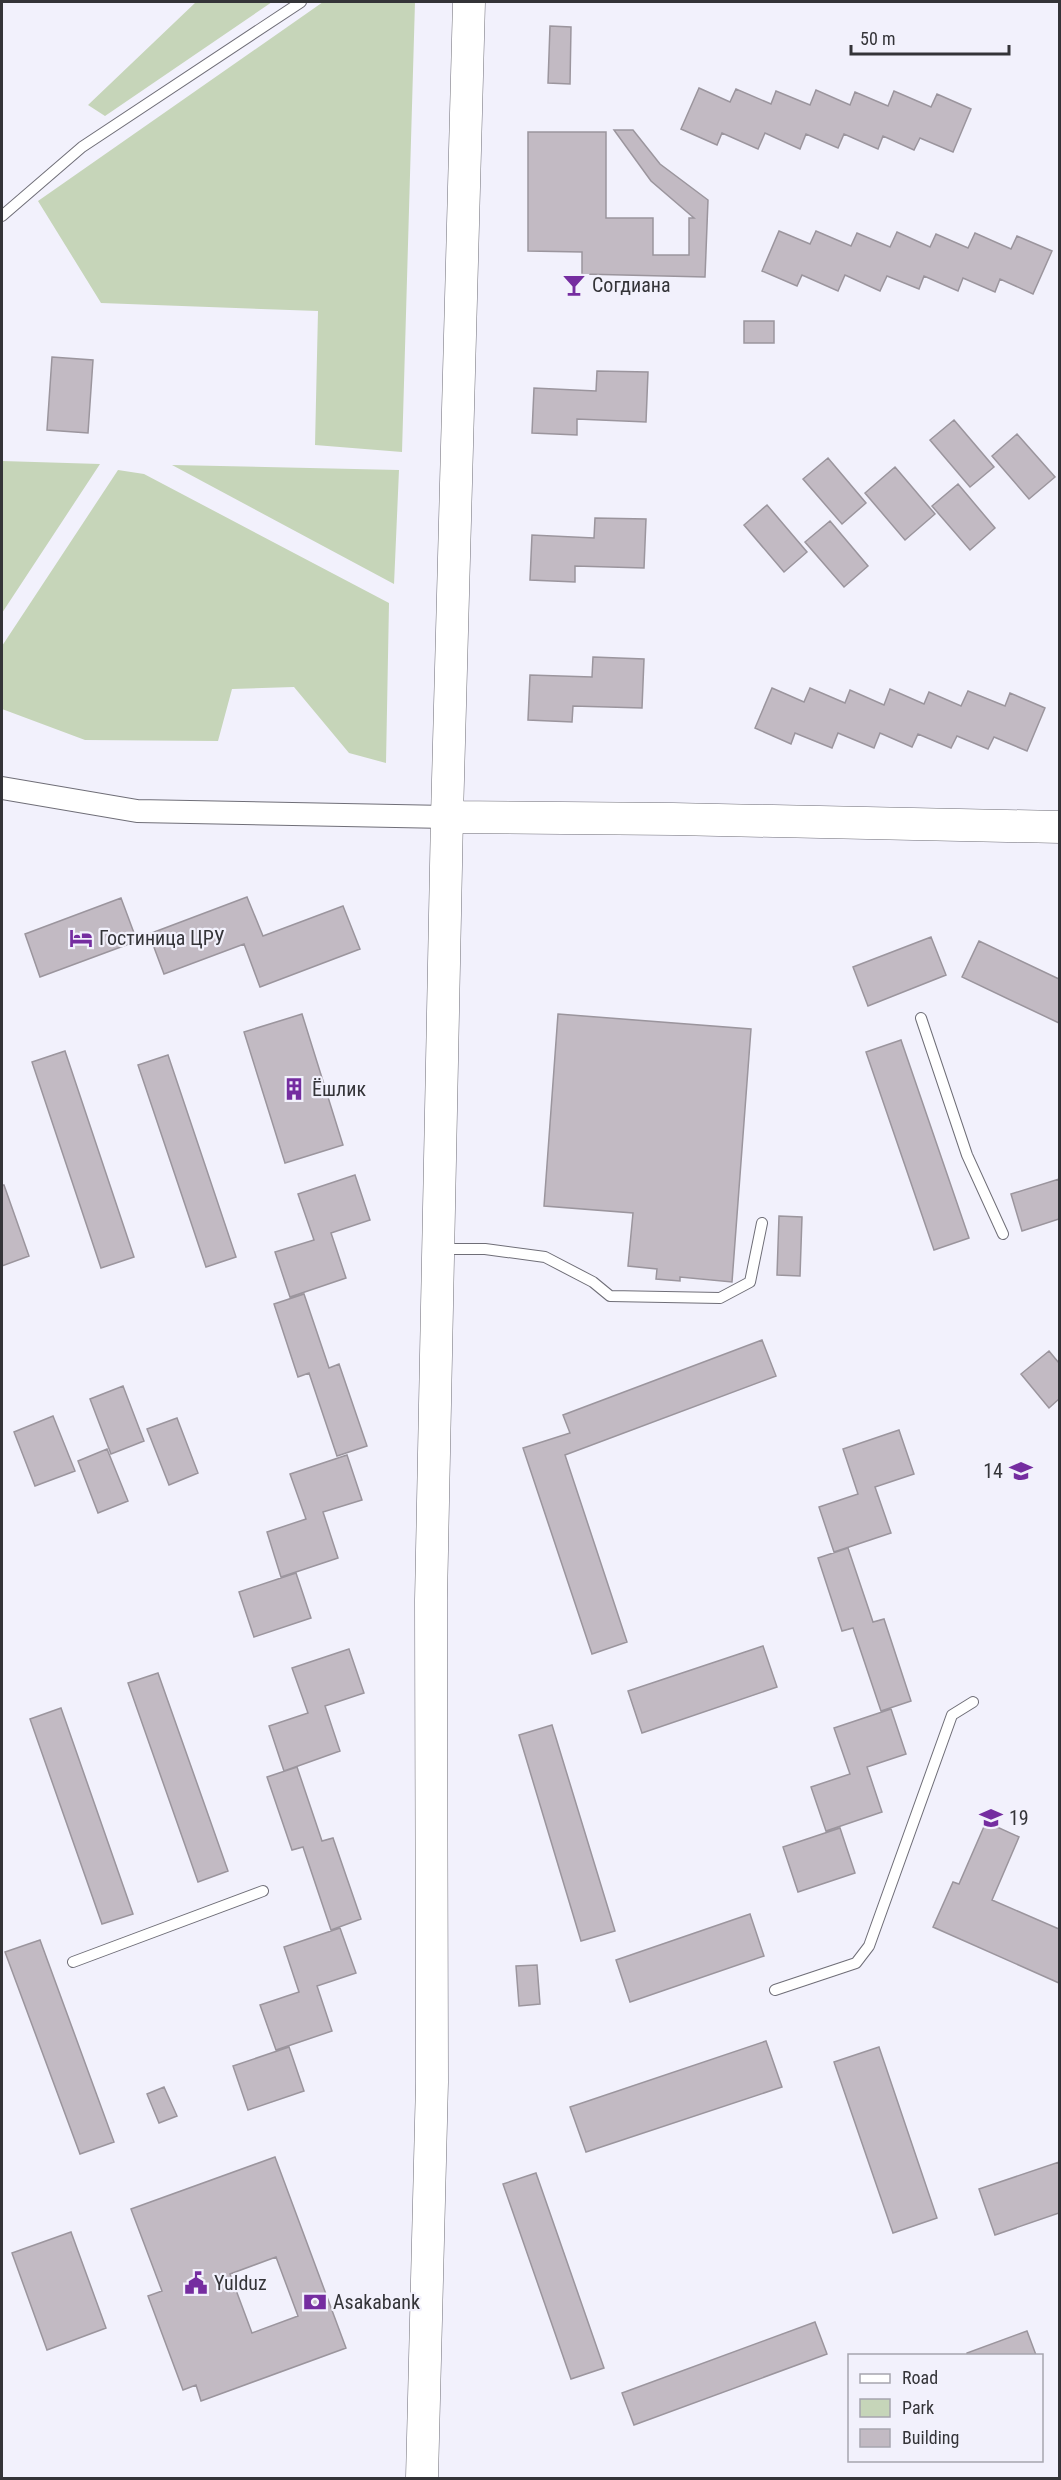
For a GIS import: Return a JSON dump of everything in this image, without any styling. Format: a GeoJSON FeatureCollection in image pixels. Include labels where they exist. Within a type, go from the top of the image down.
{"type":"FeatureCollection","features":[{"type":"Feature","properties":{"kind":"street"},"geometry":{"type":"LineString","coordinates":[[422,2478],[432,2082],[431,1600],[447,817],[469,2]]}},
{"type":"Feature","properties":{"kind":"street"},"geometry":{"type":"LineString","coordinates":[[2,788],[137,811],[1059,827]]}},
{"type":"Feature","properties":{"kind":"lane"},"geometry":{"type":"LineString","coordinates":[[2,216],[82,147],[301,2]]}},
{"type":"Feature","properties":{"kind":"lane"},"geometry":{"type":"LineString","coordinates":[[921,1018],[967,1155],[1003,1234]]}},
{"type":"Feature","properties":{"kind":"lane"},"geometry":{"type":"LineString","coordinates":[[438,1249],[485,1249],[545,1257],[593,1282],[610,1296],[720,1298],[750,1282],[762,1223]]}},
{"type":"Feature","properties":{"kind":"lane"},"geometry":{"type":"LineString","coordinates":[[775,1990],[856,1963],[869,1946],[952,1715],[973,1702]]}},
{"type":"Feature","properties":{"kind":"lane"},"geometry":{"type":"LineString","coordinates":[[73,1962],[263,1891]]}},
{"type":"Feature","properties":{"kind":"green space"},"geometry":{"type":"Polygon","coordinates":[[[196,2],[272,2],[105,116],[88,105],[196,2]]]}},
{"type":"Feature","properties":{"kind":"green space"},"geometry":{"type":"Polygon","coordinates":[[[323,2],[415,2],[402,452],[315,445],[318,311],[101,303],[38,201],[323,2]]]}},
{"type":"Feature","properties":{"kind":"green space"},"geometry":{"type":"Polygon","coordinates":[[[2,461],[100,464],[2,613],[2,461]]]}},
{"type":"Feature","properties":{"kind":"green space"},"geometry":{"type":"Polygon","coordinates":[[[172,465],[399,470],[394,585],[394,584],[172,465]]]}},
{"type":"Feature","properties":{"kind":"green space"},"geometry":{"type":"Polygon","coordinates":[[[118,470],[144,474],[389,603],[386,763],[349,753],[294,687],[232,689],[218,741],[85,740],[2,709],[2,646],[118,470]]]}},
{"type":"Feature","properties":{"kind":"building"},"geometry":{"type":"Polygon","coordinates":[[[550,26],[571,27],[570,84],[548,83],[550,26]]]}},
{"type":"Feature","properties":{"kind":"building"},"geometry":{"type":"Polygon","coordinates":[[[699,88],[730,102],[736,89],[771,104],[776,91],[810,105],[816,90],[850,105],[855,92],[888,106],[894,91],[931,107],[937,94],[971,109],[953,152],[920,138],[914,150],[883,136],[878,149],[844,134],[838,148],[806,134],[800,149],[765,133],[758,149],[722,133],[717,145],[681,129],[699,88]]]}},
{"type":"Feature","properties":{"kind":"building"},"geometry":{"type":"Polygon","coordinates":[[[614,130],[633,130],[660,164],[708,200],[705,277],[582,274],[582,252],[528,251],[528,132],[606,132],[606,218],[653,218],[653,255],[689,255],[689,218],[694,218],[651,181],[614,130]]]}},
{"type":"Feature","properties":{"kind":"building"},"geometry":{"type":"Polygon","coordinates":[[[779,231],[810,244],[816,231],[851,246],[857,233],[890,247],[897,232],[930,247],[936,234],[968,248],[975,233],[1011,249],[1017,236],[1052,251],[1033,294],[1000,279],[995,292],[963,278],[958,291],[924,276],[919,289],[887,276],[880,291],[845,275],[838,291],[802,275],[797,286],[762,271],[779,231]]]}},
{"type":"Feature","properties":{"kind":"building"},"geometry":{"type":"Polygon","coordinates":[[[744,321],[774,321],[774,343],[744,343],[744,321]]]}},
{"type":"Feature","properties":{"kind":"building"},"geometry":{"type":"Polygon","coordinates":[[[52,357],[93,360],[88,433],[47,430],[52,357]]]}},
{"type":"Feature","properties":{"kind":"building"},"geometry":{"type":"Polygon","coordinates":[[[597,371],[648,372],[646,422],[577,419],[577,435],[532,433],[534,388],[596,391],[597,371]]]}},
{"type":"Feature","properties":{"kind":"building"},"geometry":{"type":"Polygon","coordinates":[[[954,420],[994,467],[970,487],[930,440],[954,420]]]}},
{"type":"Feature","properties":{"kind":"building"},"geometry":{"type":"Polygon","coordinates":[[[1017,434],[1055,477],[1029,499],[992,456],[1017,434]]]}},
{"type":"Feature","properties":{"kind":"building"},"geometry":{"type":"Polygon","coordinates":[[[828,458],[866,503],[842,524],[803,479],[828,458]]]}},
{"type":"Feature","properties":{"kind":"building"},"geometry":{"type":"Polygon","coordinates":[[[895,467],[935,514],[905,540],[865,493],[895,467]]]}},
{"type":"Feature","properties":{"kind":"building"},"geometry":{"type":"Polygon","coordinates":[[[958,484],[995,528],[970,550],[932,506],[958,484]]]}},
{"type":"Feature","properties":{"kind":"building"},"geometry":{"type":"Polygon","coordinates":[[[767,505],[807,552],[784,572],[744,525],[767,505]]]}},
{"type":"Feature","properties":{"kind":"building"},"geometry":{"type":"Polygon","coordinates":[[[595,518],[646,519],[644,568],[575,566],[575,582],[530,580],[532,535],[594,538],[595,518]]]}},
{"type":"Feature","properties":{"kind":"building"},"geometry":{"type":"Polygon","coordinates":[[[830,521],[868,566],[844,587],[805,542],[830,521]]]}},
{"type":"Feature","properties":{"kind":"building"},"geometry":{"type":"Polygon","coordinates":[[[593,657],[644,659],[642,708],[573,706],[572,722],[528,720],[530,675],[592,677],[593,657]]]}},
{"type":"Feature","properties":{"kind":"building"},"geometry":{"type":"Polygon","coordinates":[[[772,688],[804,702],[810,688],[845,703],[850,690],[884,705],[890,689],[924,704],[929,692],[961,706],[968,691],[1005,706],[1010,693],[1045,708],[1027,751],[994,737],[988,749],[957,736],[951,748],[918,734],[912,747],[880,733],[874,748],[838,733],[832,748],[795,733],[791,744],[755,728],[772,688]]]}},
{"type":"Feature","properties":{"kind":"building"},"geometry":{"type":"Polygon","coordinates":[[[247,897],[263,936],[343,906],[360,949],[260,987],[244,944],[164,974],[149,934],[247,897]]]}},
{"type":"Feature","properties":{"kind":"building","name":"Гостиница ЦРУ"},"geometry":{"type":"Polygon","coordinates":[[[121,898],[137,941],[40,977],[25,934],[121,898]]]}},
{"type":"Feature","properties":{"kind":"building"},"geometry":{"type":"Polygon","coordinates":[[[931,937],[946,975],[868,1006],[853,967],[931,937]]]}},
{"type":"Feature","properties":{"kind":"building"},"geometry":{"type":"Polygon","coordinates":[[[979,941],[1059,979],[1059,1023],[962,977],[979,941]]]}},
{"type":"Feature","properties":{"kind":"building","name":"Ёшлик"},"geometry":{"type":"Polygon","coordinates":[[[302,1014],[343,1145],[285,1163],[244,1032],[302,1014]]]}},
{"type":"Feature","properties":{"kind":"building"},"geometry":{"type":"Polygon","coordinates":[[[558,1014],[751,1029],[732,1282],[680,1277],[680,1281],[656,1279],[657,1269],[628,1266],[633,1213],[544,1206],[558,1014]]]}},
{"type":"Feature","properties":{"kind":"building"},"geometry":{"type":"Polygon","coordinates":[[[901,1040],[969,1238],[934,1250],[866,1052],[901,1040]]]}},
{"type":"Feature","properties":{"kind":"building"},"geometry":{"type":"Polygon","coordinates":[[[65,1051],[134,1257],[101,1268],[32,1062],[65,1051]]]}},
{"type":"Feature","properties":{"kind":"building"},"geometry":{"type":"Polygon","coordinates":[[[168,1055],[236,1257],[206,1267],[138,1065],[168,1055]]]}},
{"type":"Feature","properties":{"kind":"building"},"geometry":{"type":"Polygon","coordinates":[[[355,1175],[370,1220],[331,1233],[346,1278],[290,1297],[275,1252],[314,1240],[298,1194],[355,1175]]]}},
{"type":"Feature","properties":{"kind":"building"},"geometry":{"type":"Polygon","coordinates":[[[1059,1179],[1059,1219],[1022,1231],[1011,1194],[1059,1179]]]}},
{"type":"Feature","properties":{"kind":"building"},"geometry":{"type":"Polygon","coordinates":[[[2,1185],[4,1185],[29,1256],[2,1266],[2,1185]]]}},
{"type":"Feature","properties":{"kind":"building"},"geometry":{"type":"Polygon","coordinates":[[[779,1216],[802,1217],[800,1276],[777,1275],[779,1216]]]}},
{"type":"Feature","properties":{"kind":"building"},"geometry":{"type":"Polygon","coordinates":[[[304,1294],[329,1368],[339,1364],[367,1446],[337,1456],[309,1373],[298,1377],[274,1304],[304,1294]]]}},
{"type":"Feature","properties":{"kind":"building"},"geometry":{"type":"Polygon","coordinates":[[[762,1340],[776,1376],[565,1455],[627,1642],[592,1654],[523,1448],[570,1433],[563,1415],[762,1340]]]}},
{"type":"Feature","properties":{"kind":"building"},"geometry":{"type":"Polygon","coordinates":[[[1049,1351],[1059,1363],[1059,1399],[1049,1408],[1021,1374],[1049,1351]]]}},
{"type":"Feature","properties":{"kind":"building"},"geometry":{"type":"Polygon","coordinates":[[[123,1386],[144,1441],[111,1454],[90,1399],[123,1386]]]}},
{"type":"Feature","properties":{"kind":"building"},"geometry":{"type":"Polygon","coordinates":[[[53,1416],[75,1471],[35,1486],[14,1432],[53,1416]]]}},
{"type":"Feature","properties":{"kind":"building"},"geometry":{"type":"Polygon","coordinates":[[[177,1418],[198,1473],[169,1485],[147,1429],[177,1418]]]}},
{"type":"Feature","properties":{"kind":"building"},"geometry":{"type":"Polygon","coordinates":[[[899,1430],[914,1474],[875,1487],[891,1533],[834,1552],[819,1507],[858,1494],[843,1449],[899,1430]]]}},
{"type":"Feature","properties":{"kind":"building"},"geometry":{"type":"Polygon","coordinates":[[[107,1449],[128,1501],[98,1513],[78,1461],[107,1449]]]}},
{"type":"Feature","properties":{"kind":"building"},"geometry":{"type":"Polygon","coordinates":[[[347,1455],[362,1500],[323,1512],[338,1558],[281,1577],[267,1532],[306,1519],[290,1474],[347,1455]]]}},
{"type":"Feature","properties":{"kind":"building"},"geometry":{"type":"Polygon","coordinates":[[[848,1548],[873,1622],[884,1619],[911,1701],[881,1711],[853,1628],[842,1631],[818,1558],[848,1548]]]}},
{"type":"Feature","properties":{"kind":"building"},"geometry":{"type":"Polygon","coordinates":[[[296,1573],[311,1618],[254,1637],[239,1592],[296,1573]]]}},
{"type":"Feature","properties":{"kind":"building"},"geometry":{"type":"Polygon","coordinates":[[[763,1646],[777,1687],[642,1733],[628,1691],[763,1646]]]}},
{"type":"Feature","properties":{"kind":"building"},"geometry":{"type":"Polygon","coordinates":[[[349,1649],[364,1693],[325,1706],[340,1751],[284,1771],[269,1726],[308,1713],[292,1668],[349,1649]]]}},
{"type":"Feature","properties":{"kind":"building"},"geometry":{"type":"Polygon","coordinates":[[[158,1673],[228,1871],[198,1882],[128,1683],[158,1673]]]}},
{"type":"Feature","properties":{"kind":"building"},"geometry":{"type":"Polygon","coordinates":[[[61,1708],[133,1914],[102,1924],[30,1719],[61,1708]]]}},
{"type":"Feature","properties":{"kind":"building"},"geometry":{"type":"Polygon","coordinates":[[[891,1709],[906,1754],[867,1767],[882,1812],[826,1831],[811,1787],[850,1774],[834,1728],[891,1709]]]}},
{"type":"Feature","properties":{"kind":"building"},"geometry":{"type":"Polygon","coordinates":[[[552,1725],[615,1931],[581,1941],[519,1735],[552,1725]]]}},
{"type":"Feature","properties":{"kind":"building"},"geometry":{"type":"Polygon","coordinates":[[[297,1767],[322,1841],[333,1838],[361,1919],[331,1930],[303,1847],[292,1850],[267,1777],[297,1767]]]}},
{"type":"Feature","properties":{"kind":"building"},"geometry":{"type":"Polygon","coordinates":[[[986,1822],[1019,1837],[992,1900],[1059,1929],[1059,1983],[933,1927],[953,1882],[959,1884],[986,1822]]]}},
{"type":"Feature","properties":{"kind":"building"},"geometry":{"type":"Polygon","coordinates":[[[840,1828],[855,1873],[798,1892],[783,1847],[840,1828]]]}},
{"type":"Feature","properties":{"kind":"building"},"geometry":{"type":"Polygon","coordinates":[[[750,1914],[764,1956],[630,2002],[616,1960],[750,1914]]]}},
{"type":"Feature","properties":{"kind":"building"},"geometry":{"type":"Polygon","coordinates":[[[340,1928],[356,1973],[317,1986],[332,2031],[276,2050],[260,2005],[299,1992],[284,1947],[340,1928]]]}},
{"type":"Feature","properties":{"kind":"building"},"geometry":{"type":"Polygon","coordinates":[[[40,1940],[114,2142],[80,2154],[5,1952],[40,1940]]]}},
{"type":"Feature","properties":{"kind":"building"},"geometry":{"type":"Polygon","coordinates":[[[537,1965],[540,2004],[519,2006],[516,1966],[537,1965]]]}},
{"type":"Feature","properties":{"kind":"building"},"geometry":{"type":"Polygon","coordinates":[[[766,2041],[782,2087],[586,2152],[570,2107],[766,2041]]]}},
{"type":"Feature","properties":{"kind":"building"},"geometry":{"type":"Polygon","coordinates":[[[289,2047],[304,2091],[248,2110],[233,2066],[289,2047]]]}},
{"type":"Feature","properties":{"kind":"building"},"geometry":{"type":"Polygon","coordinates":[[[879,2047],[937,2218],[893,2233],[834,2062],[879,2047]]]}},
{"type":"Feature","properties":{"kind":"building"},"geometry":{"type":"Polygon","coordinates":[[[164,2087],[177,2116],[159,2123],[147,2094],[164,2087]]]}},
{"type":"Feature","properties":{"kind":"building","name":"Yulduz"},"geometry":{"type":"Polygon","coordinates":[[[275,2157],[346,2348],[201,2401],[196,2385],[183,2390],[148,2296],[162,2291],[131,2209],[275,2157]],[[276,2257],[230,2274],[252,2333],[298,2316],[276,2257]]]}},
{"type":"Feature","properties":{"kind":"building"},"geometry":{"type":"Polygon","coordinates":[[[1059,2162],[1059,2213],[995,2235],[979,2189],[1059,2162]]]}},
{"type":"Feature","properties":{"kind":"building"},"geometry":{"type":"Polygon","coordinates":[[[536,2173],[604,2368],[571,2379],[503,2184],[536,2173]]]}},
{"type":"Feature","properties":{"kind":"building"},"geometry":{"type":"Polygon","coordinates":[[[71,2232],[106,2328],[47,2350],[12,2253],[71,2232]]]}},
{"type":"Feature","properties":{"kind":"building"},"geometry":{"type":"Polygon","coordinates":[[[815,2322],[827,2354],[634,2425],[622,2393],[815,2322]]]}},
{"type":"Feature","properties":{"kind":"building"},"geometry":{"type":"Polygon","coordinates":[[[1027,2331],[1036,2354],[967,2354],[1027,2331]]]}},
{"type":"Feature","properties":{"kind":"place","name":"Согдиана"},"geometry":{"type":"Point","coordinates":[574,285]}},
{"type":"Feature","properties":{"kind":"place","name":"Гостиница ЦРУ"},"geometry":{"type":"Point","coordinates":[81,938]}},
{"type":"Feature","properties":{"kind":"place","name":"Ёшлик"},"geometry":{"type":"Point","coordinates":[294,1089]}},
{"type":"Feature","properties":{"kind":"place","name":"14"},"geometry":{"type":"Point","coordinates":[1021,1471]}},
{"type":"Feature","properties":{"kind":"place","name":"19"},"geometry":{"type":"Point","coordinates":[991,1818]}},
{"type":"Feature","properties":{"kind":"place","name":"Yulduz"},"geometry":{"type":"Point","coordinates":[196,2283]}},
{"type":"Feature","properties":{"kind":"place","name":"Asakabank"},"geometry":{"type":"Point","coordinates":[315,2302]}}]}
